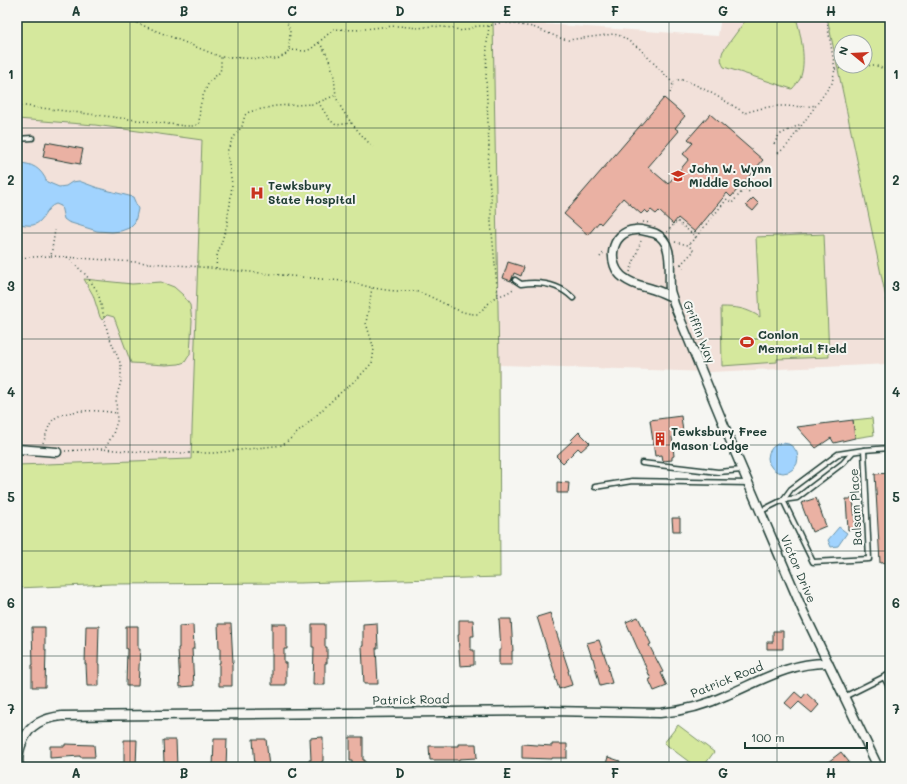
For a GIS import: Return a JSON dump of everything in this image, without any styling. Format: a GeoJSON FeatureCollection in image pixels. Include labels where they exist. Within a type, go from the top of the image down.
{"type":"FeatureCollection","features":[{"type":"Feature","properties":{"kind":"street","name":"Griffin Way"},"geometry":{"type":"LineString","coordinates":[[672,297],[651,288],[637,286],[622,277],[615,268],[612,254],[616,241],[623,234],[634,230],[645,231],[660,236],[666,243],[669,255],[672,297],[704,376]]}},
{"type":"Feature","properties":{"kind":"street","name":"Victor Drive"},"geometry":{"type":"LineString","coordinates":[[704,376],[803,611],[878,767]]}},
{"type":"Feature","properties":{"kind":"street"},"geometry":{"type":"LineString","coordinates":[[17,449],[57,452]]}},
{"type":"Feature","properties":{"kind":"street","name":"Patrick Road"},"geometry":{"type":"LineString","coordinates":[[19,767],[18,756],[29,731],[37,723],[49,718],[62,716],[548,710],[660,713],[675,712],[704,705],[792,667],[805,664],[828,663]]}},
{"type":"Feature","properties":{"kind":"lane"},"geometry":{"type":"LineString","coordinates":[[17,139],[32,138]]}},
{"type":"Feature","properties":{"kind":"lane"},"geometry":{"type":"LineString","coordinates":[[515,280],[521,284],[531,283],[553,285],[567,292],[573,298]]}},
{"type":"Feature","properties":{"kind":"lane","name":"Balsam Place"},"geometry":{"type":"LineString","coordinates":[[784,500],[791,489],[838,454],[890,448]]}},
{"type":"Feature","properties":{"kind":"lane","name":"Balsam Place"},"geometry":{"type":"LineString","coordinates":[[784,500],[813,562],[869,559],[864,450]]}},
{"type":"Feature","properties":{"kind":"lane","name":"Balsam Place"},"geometry":{"type":"LineString","coordinates":[[761,511],[784,500],[797,498],[843,463],[852,453]]}},
{"type":"Feature","properties":{"kind":"lane"},"geometry":{"type":"LineString","coordinates":[[642,463],[718,472],[743,470]]}},
{"type":"Feature","properties":{"kind":"lane"},"geometry":{"type":"LineString","coordinates":[[594,487],[632,481],[748,483]]}},
{"type":"Feature","properties":{"kind":"lane"},"geometry":{"type":"LineString","coordinates":[[844,697],[890,674]]}},
{"type":"Feature","properties":{"kind":"lane"},"geometry":{"type":"LineString","coordinates":[[884,677],[890,689]]}},
{"type":"Feature","properties":{"kind":"path"},"geometry":{"type":"LineString","coordinates":[[122,17],[221,57],[277,59],[285,56],[289,50],[290,31],[285,17]]}},
{"type":"Feature","properties":{"kind":"path"},"geometry":{"type":"LineString","coordinates":[[502,22],[505,17]]}},
{"type":"Feature","properties":{"kind":"path"},"geometry":{"type":"LineString","coordinates":[[826,17],[833,57]]}},
{"type":"Feature","properties":{"kind":"path"},"geometry":{"type":"LineString","coordinates":[[289,50],[306,51],[311,49],[334,29],[357,30],[398,26],[419,28],[432,26],[453,28],[462,31],[477,26],[489,26],[502,22],[533,27],[568,40],[614,34],[621,36],[646,54],[673,83]]}},
{"type":"Feature","properties":{"kind":"path"},"geometry":{"type":"LineString","coordinates":[[489,26],[486,42],[489,145],[488,168],[498,297]]}},
{"type":"Feature","properties":{"kind":"path"},"geometry":{"type":"LineString","coordinates":[[318,43],[324,51],[331,66],[337,99],[359,133],[373,147]]}},
{"type":"Feature","properties":{"kind":"path"},"geometry":{"type":"LineString","coordinates":[[17,105],[194,126],[199,124],[200,106],[209,82],[220,72],[221,57]]}},
{"type":"Feature","properties":{"kind":"path"},"geometry":{"type":"LineString","coordinates":[[873,64],[890,71]]}},
{"type":"Feature","properties":{"kind":"path"},"geometry":{"type":"LineString","coordinates":[[778,153],[786,146],[803,124],[832,82],[834,74]]}},
{"type":"Feature","properties":{"kind":"path"},"geometry":{"type":"LineString","coordinates":[[670,93],[673,83],[678,80],[685,80],[744,113],[764,107],[802,107],[816,104]]}},
{"type":"Feature","properties":{"kind":"path"},"geometry":{"type":"LineString","coordinates":[[216,268],[217,256],[228,220],[232,184],[227,152],[232,140],[242,126],[245,115],[249,112],[275,106],[306,105],[336,95]]}},
{"type":"Feature","properties":{"kind":"path"},"geometry":{"type":"LineString","coordinates":[[318,102],[330,121],[336,125],[353,123]]}},
{"type":"Feature","properties":{"kind":"path"},"geometry":{"type":"LineString","coordinates":[[774,144],[779,135],[803,124]]}},
{"type":"Feature","properties":{"kind":"path"},"geometry":{"type":"LineString","coordinates":[[688,245],[727,199],[732,203],[745,188],[749,192]]}},
{"type":"Feature","properties":{"kind":"path"},"geometry":{"type":"LineString","coordinates":[[667,232],[677,220],[696,237]]}},
{"type":"Feature","properties":{"kind":"path"},"geometry":{"type":"LineString","coordinates":[[627,280],[648,222]]}},
{"type":"Feature","properties":{"kind":"path"},"geometry":{"type":"LineString","coordinates":[[51,256],[55,230]]}},
{"type":"Feature","properties":{"kind":"path"},"geometry":{"type":"LineString","coordinates":[[17,258],[51,256],[67,257],[216,268],[352,282],[372,288],[420,293],[452,307],[473,314],[478,314],[494,298],[507,293],[521,284]]}},
{"type":"Feature","properties":{"kind":"path"},"geometry":{"type":"LineString","coordinates":[[67,257],[82,270],[98,292],[108,334],[122,365],[121,381],[116,398],[117,422],[105,449]]}},
{"type":"Feature","properties":{"kind":"path"},"geometry":{"type":"LineString","coordinates":[[681,264],[685,270]]}},
{"type":"Feature","properties":{"kind":"path"},"geometry":{"type":"LineString","coordinates":[[57,452],[105,449],[160,453],[214,453],[283,445],[357,379],[372,363],[374,349],[366,323],[372,288]]}},
{"type":"Feature","properties":{"kind":"path"},"geometry":{"type":"LineString","coordinates":[[39,451],[51,422],[62,415],[94,410],[116,412]]}},
{"type":"Feature","properties":{"kind":"shaded area","name":"Tewksbury State Hospital"},"geometry":{"type":"Polygon","coordinates":[[[17,17],[440,17],[718,36],[721,17],[827,17],[833,46],[833,74],[839,74],[890,317],[890,364],[709,372],[500,365],[500,577],[300,583],[111,584],[17,588],[17,17]]]}},
{"type":"Feature","properties":{"kind":"green space","name":"Tewksbury State Hospital"},"geometry":{"type":"Polygon","coordinates":[[[17,17],[440,17],[493,21],[499,365],[500,577],[300,583],[111,584],[17,588],[17,465],[191,459],[202,140],[95,125],[17,119],[17,17]]]}},
{"type":"Feature","properties":{"kind":"green space"},"geometry":{"type":"Polygon","coordinates":[[[748,17],[796,17],[801,40],[803,64],[800,79],[792,89],[724,67],[721,59],[723,51],[748,17]]]}},
{"type":"Feature","properties":{"kind":"green space"},"geometry":{"type":"Polygon","coordinates":[[[827,17],[890,17],[890,317],[839,74],[873,74],[873,34],[833,34],[833,46],[827,17]]]}},
{"type":"Feature","properties":{"kind":"green space"},"geometry":{"type":"Polygon","coordinates":[[[824,234],[829,357],[777,359],[777,362],[722,366],[721,307],[741,309],[760,317],[756,237],[824,234]]]}},
{"type":"Feature","properties":{"kind":"green space"},"geometry":{"type":"Polygon","coordinates":[[[84,279],[132,284],[161,282],[174,287],[183,295],[190,305],[192,321],[190,354],[185,362],[166,365],[131,363],[114,317],[107,315],[102,320],[93,295],[84,279]]]}},
{"type":"Feature","properties":{"kind":"green space"},"geometry":{"type":"Polygon","coordinates":[[[872,418],[874,435],[855,438],[853,420],[872,418]]]}},
{"type":"Feature","properties":{"kind":"green space"},"geometry":{"type":"Polygon","coordinates":[[[678,725],[714,752],[703,767],[696,767],[664,743],[678,725]]]}},
{"type":"Feature","properties":{"kind":"water"},"geometry":{"type":"Polygon","coordinates":[[[17,163],[32,165],[42,173],[47,182],[59,187],[79,181],[98,188],[133,197],[138,209],[135,222],[129,228],[121,231],[97,231],[68,222],[64,219],[61,206],[56,204],[49,208],[43,218],[37,223],[33,225],[17,224],[17,163]]]}},
{"type":"Feature","properties":{"kind":"water"},"geometry":{"type":"Polygon","coordinates":[[[783,443],[793,448],[798,458],[793,468],[783,473],[773,468],[768,458],[773,448],[783,443]]]}},
{"type":"Feature","properties":{"kind":"water"},"geometry":{"type":"Polygon","coordinates":[[[839,527],[847,533],[838,546],[831,547],[828,540],[839,527]]]}},
{"type":"Feature","properties":{"kind":"building"},"geometry":{"type":"Polygon","coordinates":[[[664,98],[685,116],[675,128],[679,131],[648,167],[668,184],[689,159],[683,154],[693,143],[688,139],[710,114],[763,160],[731,197],[727,193],[695,232],[678,218],[673,224],[659,211],[656,214],[651,210],[648,213],[645,210],[641,214],[623,198],[601,224],[599,222],[588,235],[564,214],[664,98]]]}},
{"type":"Feature","properties":{"kind":"building"},"geometry":{"type":"Polygon","coordinates":[[[46,142],[83,149],[80,164],[43,157],[46,142]]]}},
{"type":"Feature","properties":{"kind":"building"},"geometry":{"type":"Polygon","coordinates":[[[753,198],[759,204],[753,211],[746,205],[753,198]]]}},
{"type":"Feature","properties":{"kind":"building"},"geometry":{"type":"Polygon","coordinates":[[[508,262],[524,267],[521,276],[514,273],[511,281],[503,278],[508,262]]]}},
{"type":"Feature","properties":{"kind":"building","name":"Tewksbury Free Mason Lodge"},"geometry":{"type":"Polygon","coordinates":[[[681,416],[683,432],[673,433],[674,436],[672,437],[674,456],[672,457],[672,460],[663,461],[662,455],[655,456],[650,420],[681,416]]]}},
{"type":"Feature","properties":{"kind":"building"},"geometry":{"type":"Polygon","coordinates":[[[853,420],[855,438],[834,443],[831,438],[816,448],[797,427],[853,420]]]}},
{"type":"Feature","properties":{"kind":"building"},"geometry":{"type":"Polygon","coordinates":[[[579,432],[590,443],[581,451],[578,448],[563,463],[556,456],[579,432]]]}},
{"type":"Feature","properties":{"kind":"building"},"geometry":{"type":"Polygon","coordinates":[[[890,473],[890,562],[880,563],[875,474],[890,473]]]}},
{"type":"Feature","properties":{"kind":"building"},"geometry":{"type":"Polygon","coordinates":[[[557,482],[569,483],[568,493],[557,493],[557,482]]]}},
{"type":"Feature","properties":{"kind":"building"},"geometry":{"type":"Polygon","coordinates":[[[816,498],[826,526],[812,532],[801,503],[816,498]]]}},
{"type":"Feature","properties":{"kind":"building"},"geometry":{"type":"Polygon","coordinates":[[[846,499],[853,499],[856,530],[848,530],[846,499]]]}},
{"type":"Feature","properties":{"kind":"building"},"geometry":{"type":"Polygon","coordinates":[[[672,518],[680,518],[680,531],[673,531],[672,518]]]}},
{"type":"Feature","properties":{"kind":"building"},"geometry":{"type":"Polygon","coordinates":[[[550,613],[569,671],[572,685],[559,689],[537,617],[550,613]]]}},
{"type":"Feature","properties":{"kind":"building"},"geometry":{"type":"Polygon","coordinates":[[[638,617],[651,644],[649,645],[663,672],[661,673],[667,686],[654,691],[649,680],[651,679],[626,622],[638,617]]]}},
{"type":"Feature","properties":{"kind":"building"},"geometry":{"type":"Polygon","coordinates":[[[499,619],[511,619],[513,651],[512,665],[499,665],[499,650],[501,650],[499,619]]]}},
{"type":"Feature","properties":{"kind":"building"},"geometry":{"type":"Polygon","coordinates":[[[459,620],[473,620],[474,636],[471,636],[471,650],[474,650],[474,665],[460,666],[458,635],[459,620]]]}},
{"type":"Feature","properties":{"kind":"building"},"geometry":{"type":"Polygon","coordinates":[[[377,623],[378,648],[376,648],[378,684],[364,684],[362,646],[363,624],[377,623]]]}},
{"type":"Feature","properties":{"kind":"building"},"geometry":{"type":"Polygon","coordinates":[[[218,624],[231,624],[233,663],[232,686],[219,686],[220,648],[218,624]]]}},
{"type":"Feature","properties":{"kind":"building"},"geometry":{"type":"Polygon","coordinates":[[[272,624],[287,624],[287,649],[284,649],[284,663],[286,663],[286,685],[272,685],[272,624]]]}},
{"type":"Feature","properties":{"kind":"building"},"geometry":{"type":"Polygon","coordinates":[[[312,624],[325,624],[327,663],[325,663],[325,685],[313,685],[314,647],[312,647],[312,624]]]}},
{"type":"Feature","properties":{"kind":"building"},"geometry":{"type":"Polygon","coordinates":[[[193,625],[194,649],[192,649],[194,686],[180,687],[178,648],[179,626],[193,625]]]}},
{"type":"Feature","properties":{"kind":"building"},"geometry":{"type":"Polygon","coordinates":[[[86,626],[99,626],[99,686],[87,686],[85,664],[86,626]]]}},
{"type":"Feature","properties":{"kind":"building"},"geometry":{"type":"Polygon","coordinates":[[[126,626],[138,626],[138,649],[140,649],[138,686],[126,686],[126,626]]]}},
{"type":"Feature","properties":{"kind":"building"},"geometry":{"type":"Polygon","coordinates":[[[32,627],[45,627],[45,687],[32,687],[32,627]]]}},
{"type":"Feature","properties":{"kind":"building"},"geometry":{"type":"Polygon","coordinates":[[[773,631],[783,631],[783,649],[767,649],[767,642],[773,642],[773,631]]]}},
{"type":"Feature","properties":{"kind":"building"},"geometry":{"type":"Polygon","coordinates":[[[599,640],[609,668],[612,683],[600,686],[593,658],[587,643],[599,640]]]}},
{"type":"Feature","properties":{"kind":"building"},"geometry":{"type":"Polygon","coordinates":[[[795,692],[802,698],[806,693],[819,705],[812,713],[799,702],[792,709],[785,703],[795,692]]]}},
{"type":"Feature","properties":{"kind":"building"},"geometry":{"type":"Polygon","coordinates":[[[323,737],[322,767],[309,767],[309,760],[311,760],[310,738],[323,737]]]}},
{"type":"Feature","properties":{"kind":"building"},"geometry":{"type":"Polygon","coordinates":[[[350,737],[363,737],[363,760],[365,760],[365,767],[352,767],[352,761],[350,761],[350,737]]]}},
{"type":"Feature","properties":{"kind":"building"},"geometry":{"type":"Polygon","coordinates":[[[214,739],[227,739],[226,767],[213,767],[214,739]]]}},
{"type":"Feature","properties":{"kind":"building"},"geometry":{"type":"Polygon","coordinates":[[[253,739],[266,739],[269,767],[255,767],[253,739]]]}},
{"type":"Feature","properties":{"kind":"building"},"geometry":{"type":"Polygon","coordinates":[[[124,740],[137,740],[136,767],[124,767],[124,740]]]}},
{"type":"Feature","properties":{"kind":"building"},"geometry":{"type":"Polygon","coordinates":[[[163,740],[176,740],[177,767],[165,767],[163,740]]]}},
{"type":"Feature","properties":{"kind":"building"},"geometry":{"type":"Polygon","coordinates":[[[65,744],[94,745],[95,757],[80,756],[50,758],[50,746],[65,746],[65,744]]]}},
{"type":"Feature","properties":{"kind":"building"},"geometry":{"type":"Polygon","coordinates":[[[459,744],[476,744],[477,758],[459,760],[430,760],[429,746],[459,746],[459,744]]]}},
{"type":"Feature","properties":{"kind":"building"},"geometry":{"type":"Polygon","coordinates":[[[522,744],[552,746],[552,744],[567,744],[567,758],[522,758],[522,744]]]}},
{"type":"Feature","properties":{"kind":"building"},"geometry":{"type":"Polygon","coordinates":[[[841,752],[849,762],[842,767],[833,767],[828,762],[841,752]]]}},
{"type":"Feature","properties":{"kind":"building"},"geometry":{"type":"Polygon","coordinates":[[[608,757],[620,761],[618,767],[605,767],[608,757]]]}},
{"type":"Feature","properties":{"kind":"place","name":"John W. Wynn Middle School"},"geometry":{"type":"Point","coordinates":[678,176]}},
{"type":"Feature","properties":{"kind":"place","name":"Tewksbury State Hospital"},"geometry":{"type":"Point","coordinates":[257,193]}},
{"type":"Feature","properties":{"kind":"place","name":"Conlon Memorial Field"},"geometry":{"type":"Point","coordinates":[747,342]}},
{"type":"Feature","properties":{"kind":"place","name":"Tewksbury Free Mason Lodge"},"geometry":{"type":"Point","coordinates":[660,439]}}]}
